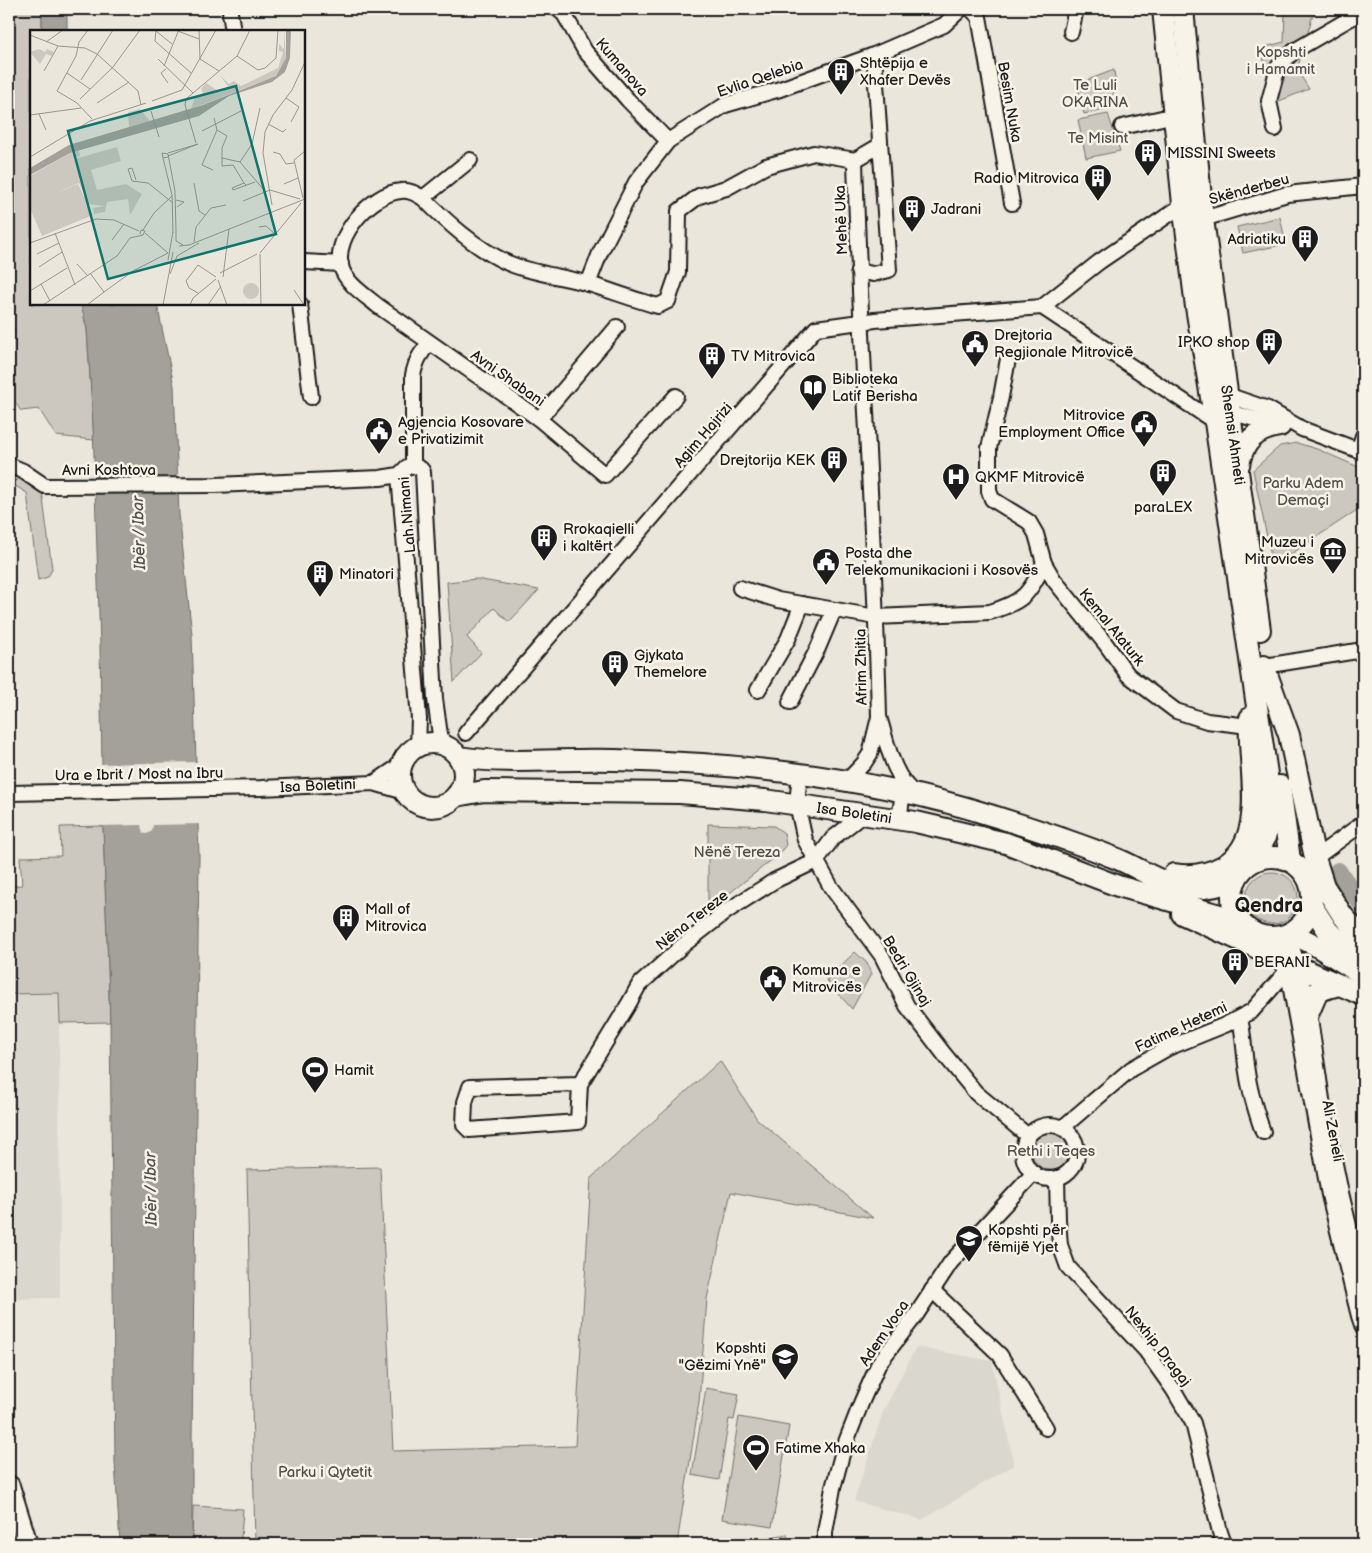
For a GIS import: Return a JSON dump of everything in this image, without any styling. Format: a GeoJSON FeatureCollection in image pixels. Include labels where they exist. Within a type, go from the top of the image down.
{"type":"FeatureCollection","features":[{"type":"Feature","properties":{"kind":"main road","name":"Shemsi Ahmeti"},"geometry":{"type":"LineString","coordinates":[[1163,9],[1183,205],[1196,307],[1219,405],[1239,472],[1259,671],[1270,823],[1266,838],[1259,852],[1249,864]]}},
{"type":"Feature","properties":{"kind":"main road","name":"Shemsi Ahmeti"},"geometry":{"type":"LineString","coordinates":[[1183,9],[1204,219],[1219,405],[1290,860]]}},
{"type":"Feature","properties":{"kind":"main road"},"geometry":{"type":"LineString","coordinates":[[1239,472],[1239,463],[1243,451],[1253,437],[1263,430],[1280,426]]}},
{"type":"Feature","properties":{"kind":"main road"},"geometry":{"type":"LineString","coordinates":[[1116,858],[1153,871],[1193,875],[1217,869],[1236,856],[1247,836],[1252,817],[1249,726],[1259,671]]}},
{"type":"Feature","properties":{"kind":"main road"},"geometry":{"type":"LineString","coordinates":[[1259,671],[1289,735],[1315,858],[1324,886],[1343,916],[1363,938]]}},
{"type":"Feature","properties":{"kind":"main road"},"geometry":{"type":"LineString","coordinates":[[432,743],[448,746],[462,763],[463,784],[456,796],[444,804],[430,807],[416,802],[405,792],[401,783],[402,764],[408,754],[418,746],[432,743]]}},
{"type":"Feature","properties":{"kind":"main road","name":"Isa Boletini"},"geometry":{"type":"LineString","coordinates":[[448,746],[484,761],[614,760],[768,769],[800,774],[912,794],[994,816],[1116,858],[1173,885],[1185,888],[1211,887],[1236,880]]}},
{"type":"Feature","properties":{"kind":"main road","name":"Isa Boletini"},"geometry":{"type":"LineString","coordinates":[[456,796],[484,792],[680,793],[765,800],[864,814],[1006,843],[1118,886],[1238,920]]}},
{"type":"Feature","properties":{"kind":"main road"},"geometry":{"type":"LineString","coordinates":[[1285,936],[1301,927],[1308,917],[1312,906],[1313,893],[1309,879],[1301,868],[1290,860],[1276,857],[1262,858],[1249,864],[1241,871],[1236,880],[1232,893],[1233,907],[1238,920],[1246,929],[1257,935],[1285,936],[1315,945],[1363,974]]}},
{"type":"Feature","properties":{"kind":"main road"},"geometry":{"type":"LineString","coordinates":[[1118,886],[1289,966],[1363,994]]}},
{"type":"Feature","properties":{"kind":"main road"},"geometry":{"type":"LineString","coordinates":[[1312,906],[1328,931],[1363,960]]}},
{"type":"Feature","properties":{"kind":"main road"},"geometry":{"type":"LineString","coordinates":[[1309,1012],[1318,991],[1340,985]]}},
{"type":"Feature","properties":{"kind":"main road"},"geometry":{"type":"LineString","coordinates":[[9,1486],[27,1544]]}},
{"type":"Feature","properties":{"kind":"street","name":"Kumanova"},"geometry":{"type":"LineString","coordinates":[[558,9],[564,14],[585,51],[628,100],[668,141]]}},
{"type":"Feature","properties":{"kind":"street","name":"Evlia Qelebia"},"geometry":{"type":"LineString","coordinates":[[588,284],[600,253],[636,182],[668,141],[725,105],[874,55],[944,25],[961,9]]}},
{"type":"Feature","properties":{"kind":"street","name":"Besim Nuka"},"geometry":{"type":"LineString","coordinates":[[971,9],[979,17],[1012,203]]}},
{"type":"Feature","properties":{"kind":"street"},"geometry":{"type":"LineString","coordinates":[[1071,32],[1076,9]]}},
{"type":"Feature","properties":{"kind":"street"},"geometry":{"type":"LineString","coordinates":[[1276,128],[1269,101],[1278,67],[1294,51],[1363,11]]}},
{"type":"Feature","properties":{"kind":"street"},"geometry":{"type":"LineString","coordinates":[[230,13],[233,30]]}},
{"type":"Feature","properties":{"kind":"street","name":"Mehë Uka"},"geometry":{"type":"LineString","coordinates":[[855,160],[858,271],[873,274],[889,270],[874,55]]}},
{"type":"Feature","properties":{"kind":"street"},"geometry":{"type":"LineString","coordinates":[[1122,127],[1175,115]]}},
{"type":"Feature","properties":{"kind":"street"},"geometry":{"type":"LineString","coordinates":[[305,262],[341,264],[340,250],[348,229],[369,208],[392,193],[401,191],[416,194],[423,198],[466,238],[508,262],[538,273],[588,284],[658,306],[668,301],[678,272],[679,211],[699,196],[726,188],[766,166],[814,153],[855,160],[879,146]]}},
{"type":"Feature","properties":{"kind":"street"},"geometry":{"type":"LineString","coordinates":[[423,198],[470,160]]}},
{"type":"Feature","properties":{"kind":"street","name":"Skënderbeu"},"geometry":{"type":"LineString","coordinates":[[1204,219],[1287,194],[1363,186]]}},
{"type":"Feature","properties":{"kind":"street"},"geometry":{"type":"LineString","coordinates":[[1183,205],[1099,262],[1042,307],[1219,405],[1280,426],[1302,429]]}},
{"type":"Feature","properties":{"kind":"street","name":"Avni Shabani"},"geometry":{"type":"LineString","coordinates":[[341,264],[343,272],[356,287],[378,306],[539,420],[606,475],[676,396]]}},
{"type":"Feature","properties":{"kind":"street","name":"Afrim Zhitia"},"geometry":{"type":"LineString","coordinates":[[846,782],[870,754],[879,717],[876,617],[858,271]]}},
{"type":"Feature","properties":{"kind":"street"},"geometry":{"type":"LineString","coordinates":[[300,305],[311,397]]}},
{"type":"Feature","properties":{"kind":"street","name":"Agim Hajrizi"},"geometry":{"type":"LineString","coordinates":[[466,733],[816,328],[862,322],[1042,307]]}},
{"type":"Feature","properties":{"kind":"street"},"geometry":{"type":"LineString","coordinates":[[539,420],[617,327]]}},
{"type":"Feature","properties":{"kind":"street"},"geometry":{"type":"LineString","coordinates":[[413,465],[413,375],[420,354],[430,343]]}},
{"type":"Feature","properties":{"kind":"street","name":"Kemal Ataturk"},"geometry":{"type":"LineString","coordinates":[[1008,358],[989,448],[990,495],[997,503],[1029,522],[1036,534],[1044,563],[1054,580],[1105,643],[1128,675],[1176,711],[1207,721],[1249,726]]}},
{"type":"Feature","properties":{"kind":"street"},"geometry":{"type":"LineString","coordinates":[[1219,405],[1268,409],[1302,429],[1361,451],[1363,436]]}},
{"type":"Feature","properties":{"kind":"street","name":"Avni Koshtova"},"geometry":{"type":"LineString","coordinates":[[9,464],[45,486],[215,485],[380,478],[399,474]]}},
{"type":"Feature","properties":{"kind":"street","name":"Lah Nimani"},"geometry":{"type":"LineString","coordinates":[[418,746],[419,719],[399,474],[406,467],[413,465],[423,472],[435,699],[448,746]]}},
{"type":"Feature","properties":{"kind":"street"},"geometry":{"type":"LineString","coordinates":[[740,588],[778,600],[876,617],[990,612],[1003,608],[1028,594],[1044,563]]}},
{"type":"Feature","properties":{"kind":"street"},"geometry":{"type":"LineString","coordinates":[[758,690],[788,639],[802,604]]}},
{"type":"Feature","properties":{"kind":"street"},"geometry":{"type":"LineString","coordinates":[[790,702],[818,648],[834,610]]}},
{"type":"Feature","properties":{"kind":"street"},"geometry":{"type":"LineString","coordinates":[[1259,671],[1363,650]]}},
{"type":"Feature","properties":{"kind":"street","name":"Afrim Zhitia"},"geometry":{"type":"LineString","coordinates":[[879,717],[902,781],[912,794]]}},
{"type":"Feature","properties":{"kind":"street","name":"Isa Boletini"},"geometry":{"type":"LineString","coordinates":[[374,783],[402,764]]}},
{"type":"Feature","properties":{"kind":"street"},"geometry":{"type":"LineString","coordinates":[[800,774],[798,804],[804,840],[816,861],[834,838],[864,814]]}},
{"type":"Feature","properties":{"kind":"street","name":"Isa Boletini"},"geometry":{"type":"LineString","coordinates":[[261,788],[374,783],[405,792]]}},
{"type":"Feature","properties":{"kind":"street","name":"Ura e Ibrit / Most na Ibru"},"geometry":{"type":"LineString","coordinates":[[13,793],[261,788]]}},
{"type":"Feature","properties":{"kind":"street"},"geometry":{"type":"LineString","coordinates":[[899,820],[912,794]]}},
{"type":"Feature","properties":{"kind":"street"},"geometry":{"type":"LineString","coordinates":[[1315,858],[1363,823]]}},
{"type":"Feature","properties":{"kind":"street","name":"Nëna Tereze"},"geometry":{"type":"LineString","coordinates":[[580,1084],[470,1087],[465,1102],[464,1125],[469,1130],[578,1122],[580,1084],[639,985],[682,946],[727,912],[774,881],[816,861]]}},
{"type":"Feature","properties":{"kind":"street","name":"Bedri Gjinaj"},"geometry":{"type":"LineString","coordinates":[[816,861],[831,887],[882,956],[906,1006],[976,1093],[1028,1136]]}},
{"type":"Feature","properties":{"kind":"street","name":"Ali Zeneli"},"geometry":{"type":"LineString","coordinates":[[1285,936],[1296,1013],[1329,1195],[1363,1328]]}},
{"type":"Feature","properties":{"kind":"street","name":"Ali Zeneli"},"geometry":{"type":"LineString","coordinates":[[1289,966],[1309,1012],[1323,1106],[1341,1193],[1363,1283]]}},
{"type":"Feature","properties":{"kind":"street","name":"Fatime Hetemi"},"geometry":{"type":"LineString","coordinates":[[1062,1128],[1130,1069],[1168,1048],[1240,1018],[1252,1011],[1289,966]]}},
{"type":"Feature","properties":{"kind":"street"},"geometry":{"type":"LineString","coordinates":[[1240,1018],[1251,1096],[1262,1132]]}},
{"type":"Feature","properties":{"kind":"street"},"geometry":{"type":"LineString","coordinates":[[1048,1125],[1062,1128],[1070,1133],[1075,1141],[1076,1159],[1072,1167],[1065,1174],[1057,1178],[1041,1177],[1034,1173],[1024,1160],[1024,1143],[1033,1130],[1048,1125]]}},
{"type":"Feature","properties":{"kind":"street","name":"Adem Voca"},"geometry":{"type":"LineString","coordinates":[[825,1544],[825,1532],[833,1488],[844,1447],[879,1363],[916,1315],[951,1262],[1034,1173]]}},
{"type":"Feature","properties":{"kind":"street","name":"Nexhip Dragaj"},"geometry":{"type":"LineString","coordinates":[[1057,1178],[1060,1245],[1068,1267],[1146,1351],[1173,1389],[1193,1423],[1224,1544]]}},
{"type":"Feature","properties":{"kind":"street"},"geometry":{"type":"LineString","coordinates":[[932,1290],[1000,1355],[1046,1428]]}},
{"type":"Feature","properties":{"kind":"shaded area"},"geometry":{"type":"Polygon","coordinates":[[[59,993],[60,1298],[9,1299],[9,994],[59,993]]]}},
{"type":"Feature","properties":{"kind":"shaded area"},"geometry":{"type":"Polygon","coordinates":[[[916,1347],[992,1361],[1014,1465],[922,1520],[854,1501],[883,1412],[916,1347]]]}},
{"type":"Feature","properties":{"kind":"green space"},"geometry":{"type":"Polygon","coordinates":[[[9,9],[42,9],[42,30],[30,30],[30,305],[81,305],[87,329],[94,440],[56,436],[39,409],[21,411],[9,393],[9,335],[15,333],[9,295],[9,152],[13,150],[13,133],[9,111],[9,9]]]}},
{"type":"Feature","properties":{"kind":"green space","name":"Kopshti i Hamamit"},"geometry":{"type":"Polygon","coordinates":[[[1285,9],[1318,9],[1312,18],[1297,70],[1309,89],[1274,103],[1261,48],[1284,42],[1285,9]]]}},
{"type":"Feature","properties":{"kind":"green space","name":"Te Luli OKARINA"},"geometry":{"type":"Polygon","coordinates":[[[1114,70],[1116,87],[1106,109],[1084,114],[1077,84],[1114,70]]]}},
{"type":"Feature","properties":{"kind":"green space","name":"Te Misint"},"geometry":{"type":"Polygon","coordinates":[[[1108,114],[1120,151],[1086,158],[1078,120],[1108,114]]]}},
{"type":"Feature","properties":{"kind":"green space"},"geometry":{"type":"Polygon","coordinates":[[[1280,217],[1286,244],[1243,253],[1237,227],[1280,217]]]}},
{"type":"Feature","properties":{"kind":"green space","name":"Parku Adem Demaçi"},"geometry":{"type":"Polygon","coordinates":[[[1297,443],[1317,449],[1363,469],[1363,506],[1273,566],[1253,470],[1280,446],[1297,443]]]}},
{"type":"Feature","properties":{"kind":"green space"},"geometry":{"type":"Polygon","coordinates":[[[21,476],[42,491],[52,569],[48,577],[38,580],[27,493],[12,484],[21,476]]]}},
{"type":"Feature","properties":{"kind":"green space"},"geometry":{"type":"Polygon","coordinates":[[[476,579],[539,590],[509,622],[494,608],[467,637],[481,653],[454,682],[447,582],[476,579]]]}},
{"type":"Feature","properties":{"kind":"green space"},"geometry":{"type":"Polygon","coordinates":[[[9,685],[11,766],[9,765],[9,685]]]}},
{"type":"Feature","properties":{"kind":"green space","name":"Nënë Tereza"},"geometry":{"type":"Polygon","coordinates":[[[708,824],[774,826],[784,833],[786,845],[778,855],[708,910],[708,824]]]}},
{"type":"Feature","properties":{"kind":"green space"},"geometry":{"type":"Polygon","coordinates":[[[103,826],[110,1022],[60,1023],[59,993],[9,994],[9,886],[22,885],[20,857],[61,856],[60,827],[103,826]]]}},
{"type":"Feature","properties":{"kind":"green space"},"geometry":{"type":"Polygon","coordinates":[[[1272,872],[1282,874],[1290,880],[1296,888],[1298,898],[1296,908],[1290,916],[1282,922],[1272,924],[1262,922],[1254,916],[1248,908],[1246,898],[1248,888],[1254,880],[1262,874],[1272,872]]]}},
{"type":"Feature","properties":{"kind":"green space"},"geometry":{"type":"Polygon","coordinates":[[[855,952],[867,963],[871,974],[852,1009],[826,980],[855,952]]]}},
{"type":"Feature","properties":{"kind":"green space","name":"Parku i Qytetit"},"geometry":{"type":"Polygon","coordinates":[[[720,1061],[757,1119],[873,1218],[731,1192],[707,1299],[699,1402],[677,1544],[255,1544],[247,1170],[380,1167],[393,1451],[575,1446],[591,1178],[720,1061]]]}},
{"type":"Feature","properties":{"kind":"green space","name":"Rethi i Teqes"},"geometry":{"type":"Polygon","coordinates":[[[1051,1132],[1058,1133],[1064,1138],[1069,1144],[1069,1158],[1064,1164],[1058,1169],[1051,1170],[1044,1169],[1038,1164],[1033,1158],[1032,1151],[1033,1144],[1038,1138],[1044,1133],[1051,1132]]]}},
{"type":"Feature","properties":{"kind":"green space","name":"Fatime Xhaka"},"geometry":{"type":"Polygon","coordinates":[[[706,1388],[739,1394],[734,1420],[729,1419],[719,1480],[692,1475],[706,1388]]]}},
{"type":"Feature","properties":{"kind":"green space","name":"Fatime Xhaka"},"geometry":{"type":"Polygon","coordinates":[[[739,1417],[789,1426],[772,1527],[722,1519],[739,1417]]]}},
{"type":"Feature","properties":{"kind":"green space"},"geometry":{"type":"Polygon","coordinates":[[[193,1506],[243,1509],[242,1544],[192,1544],[193,1506]]]}},
{"type":"Feature","properties":{"kind":"green space"},"geometry":{"type":"Polygon","coordinates":[[[787,1534],[788,1544],[732,1544],[787,1534]]]}},
{"type":"Feature","properties":{"kind":"water"},"geometry":{"type":"Polygon","coordinates":[[[42,9],[67,9],[67,30],[42,30],[42,9]]]}},
{"type":"Feature","properties":{"kind":"water","name":"Ibër / Ibar"},"geometry":{"type":"Polygon","coordinates":[[[81,305],[157,305],[174,386],[179,514],[192,635],[199,856],[192,1544],[120,1544],[115,1462],[110,1022],[103,826],[100,645],[93,425],[87,329],[81,305]]]}},
{"type":"Feature","properties":{"kind":"pier"},"geometry":{"type":"Polygon","coordinates":[[[198,762],[200,824],[153,825],[152,831],[147,834],[143,833],[141,825],[101,826],[100,764],[198,762]]]}},
{"type":"Feature","properties":{"kind":"waterway"},"geometry":{"type":"LineString","coordinates":[[1338,871],[1363,906]]}},
{"type":"Feature","properties":{"kind":"place","name":"Shtëpija e Xhafer Devës"},"geometry":{"type":"Point","coordinates":[841,96]}},
{"type":"Feature","properties":{"kind":"place","name":"MISSINI Sweets"},"geometry":{"type":"Point","coordinates":[1148,177]}},
{"type":"Feature","properties":{"kind":"place","name":"Radio Mitrovica"},"geometry":{"type":"Point","coordinates":[1098,202]}},
{"type":"Feature","properties":{"kind":"place","name":"Jadrani"},"geometry":{"type":"Point","coordinates":[912,233]}},
{"type":"Feature","properties":{"kind":"place","name":"Adriatiku"},"geometry":{"type":"Point","coordinates":[1305,263]}},
{"type":"Feature","properties":{"kind":"place","name":"IPKO shop"},"geometry":{"type":"Point","coordinates":[1269,366]}},
{"type":"Feature","properties":{"kind":"place","name":"Drejtoria Regjionale Mitrovicë"},"geometry":{"type":"Point","coordinates":[975,368]}},
{"type":"Feature","properties":{"kind":"place","name":"TV Mitrovica"},"geometry":{"type":"Point","coordinates":[712,380]}},
{"type":"Feature","properties":{"kind":"place","name":"Biblioteka Latif Berisha"},"geometry":{"type":"Point","coordinates":[813,412]}},
{"type":"Feature","properties":{"kind":"place","name":"Mitrovice Employment Office"},"geometry":{"type":"Point","coordinates":[1144,448]}},
{"type":"Feature","properties":{"kind":"place","name":"Agjencia Kosovare e Privatizimit"},"geometry":{"type":"Point","coordinates":[379,455]}},
{"type":"Feature","properties":{"kind":"place","name":"Drejtorija KEK"},"geometry":{"type":"Point","coordinates":[834,484]}},
{"type":"Feature","properties":{"kind":"place","name":"paraLEX"},"geometry":{"type":"Point","coordinates":[1163,497]}},
{"type":"Feature","properties":{"kind":"place","name":"QKMF Mitrovicë"},"geometry":{"type":"Point","coordinates":[956,501]}},
{"type":"Feature","properties":{"kind":"place","name":"Rrokaqielli i kaltërt"},"geometry":{"type":"Point","coordinates":[544,562]}},
{"type":"Feature","properties":{"kind":"place","name":"Muzeu i Mitrovicës"},"geometry":{"type":"Point","coordinates":[1333,575]}},
{"type":"Feature","properties":{"kind":"place","name":"Posta dhe Telekomunikacioni i Kosovës"},"geometry":{"type":"Point","coordinates":[826,586]}},
{"type":"Feature","properties":{"kind":"place","name":"Minatori"},"geometry":{"type":"Point","coordinates":[320,598]}},
{"type":"Feature","properties":{"kind":"place","name":"Gjykata Themelore"},"geometry":{"type":"Point","coordinates":[615,688]}},
{"type":"Feature","properties":{"kind":"place","name":"Mall of Mitrovica"},"geometry":{"type":"Point","coordinates":[346,942]}},
{"type":"Feature","properties":{"kind":"place","name":"BERANI"},"geometry":{"type":"Point","coordinates":[1235,986]}},
{"type":"Feature","properties":{"kind":"place","name":"Komuna e Mitrovicës"},"geometry":{"type":"Point","coordinates":[773,1003]}},
{"type":"Feature","properties":{"kind":"place","name":"Hamit"},"geometry":{"type":"Point","coordinates":[315,1094]}},
{"type":"Feature","properties":{"kind":"place","name":"Kopshti për fëmijë Yjet"},"geometry":{"type":"Point","coordinates":[969,1263]}},
{"type":"Feature","properties":{"kind":"place","name":"Kopshti \"Gëzimi Ynë\""},"geometry":{"type":"Point","coordinates":[785,1381]}},
{"type":"Feature","properties":{"kind":"place","name":"Fatime Xhaka"},"geometry":{"type":"Point","coordinates":[756,1472]}},
{"type":"Feature","properties":{"kind":"district","name":"Qendra"},"geometry":{"type":"Point","coordinates":[1269,905]}}]}
